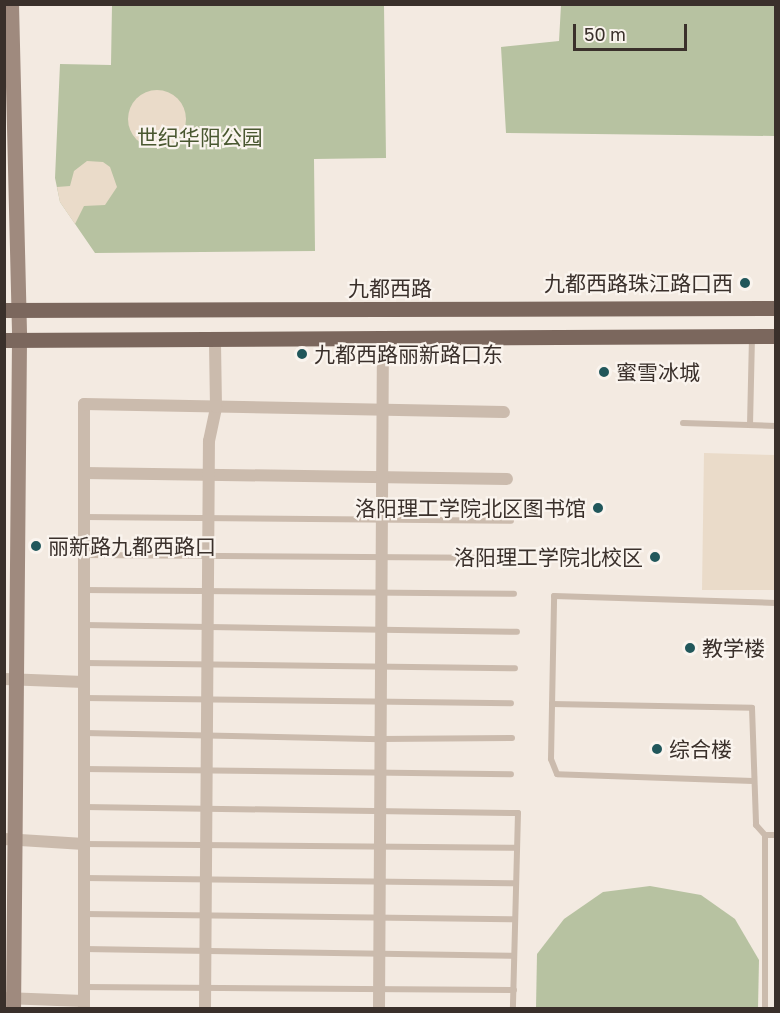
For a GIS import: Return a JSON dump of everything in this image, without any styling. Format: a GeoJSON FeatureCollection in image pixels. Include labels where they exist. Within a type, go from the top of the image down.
{"type":"FeatureCollection","features":[{"type":"Feature","properties":{"kind":"main road"},"geometry":{"type":"LineString","coordinates":[[10,1002],[11,4]]}},
{"type":"Feature","properties":{"kind":"main road","name":"九都西路"},"geometry":{"type":"LineString","coordinates":[[12,309],[776,308]]}},
{"type":"Feature","properties":{"kind":"main road"},"geometry":{"type":"LineString","coordinates":[[12,340],[776,336]]}},
{"type":"Feature","properties":{"kind":"street"},"geometry":{"type":"LineString","coordinates":[[380,1008],[383,339]]}},
{"type":"Feature","properties":{"kind":"street"},"geometry":{"type":"LineString","coordinates":[[205,1008],[209,441],[216,407],[215,340]]}},
{"type":"Feature","properties":{"kind":"street"},"geometry":{"type":"LineString","coordinates":[[10,1002],[84,1005],[84,404],[504,412]]}},
{"type":"Feature","properties":{"kind":"street"},"geometry":{"type":"LineString","coordinates":[[84,473],[507,479]]}},
{"type":"Feature","properties":{"kind":"street"},"geometry":{"type":"LineString","coordinates":[[10,679],[84,682]]}},
{"type":"Feature","properties":{"kind":"street"},"geometry":{"type":"LineString","coordinates":[[9,839],[84,844]]}},
{"type":"Feature","properties":{"kind":"lane"},"geometry":{"type":"LineString","coordinates":[[750,425],[752,336]]}},
{"type":"Feature","properties":{"kind":"lane"},"geometry":{"type":"LineString","coordinates":[[683,423],[776,426]]}},
{"type":"Feature","properties":{"kind":"lane"},"geometry":{"type":"LineString","coordinates":[[84,517],[511,521]]}},
{"type":"Feature","properties":{"kind":"lane"},"geometry":{"type":"LineString","coordinates":[[84,555],[514,558]]}},
{"type":"Feature","properties":{"kind":"lane"},"geometry":{"type":"LineString","coordinates":[[84,591],[208,594],[514,594]]}},
{"type":"Feature","properties":{"kind":"lane"},"geometry":{"type":"LineString","coordinates":[[753,781],[556,774],[551,759],[554,596],[776,603]]}},
{"type":"Feature","properties":{"kind":"lane"},"geometry":{"type":"LineString","coordinates":[[84,624],[517,632]]}},
{"type":"Feature","properties":{"kind":"lane"},"geometry":{"type":"LineString","coordinates":[[84,663],[515,668]]}},
{"type":"Feature","properties":{"kind":"lane"},"geometry":{"type":"LineString","coordinates":[[84,698],[381,704],[511,703]]}},
{"type":"Feature","properties":{"kind":"lane"},"geometry":{"type":"LineString","coordinates":[[552,704],[752,708],[756,825],[765,835],[765,1008]]}},
{"type":"Feature","properties":{"kind":"lane"},"geometry":{"type":"LineString","coordinates":[[84,733],[381,739],[512,738]]}},
{"type":"Feature","properties":{"kind":"lane"},"geometry":{"type":"LineString","coordinates":[[84,769],[511,774]]}},
{"type":"Feature","properties":{"kind":"lane"},"geometry":{"type":"LineString","coordinates":[[84,807],[518,813],[513,1008]]}},
{"type":"Feature","properties":{"kind":"lane"},"geometry":{"type":"LineString","coordinates":[[765,835],[776,835]]}},
{"type":"Feature","properties":{"kind":"lane"},"geometry":{"type":"LineString","coordinates":[[84,844],[517,848]]}},
{"type":"Feature","properties":{"kind":"lane"},"geometry":{"type":"LineString","coordinates":[[84,878],[206,882],[516,883]]}},
{"type":"Feature","properties":{"kind":"lane"},"geometry":{"type":"LineString","coordinates":[[84,915],[206,918],[515,919]]}},
{"type":"Feature","properties":{"kind":"lane"},"geometry":{"type":"LineString","coordinates":[[84,948],[206,953],[514,956]]}},
{"type":"Feature","properties":{"kind":"lane"},"geometry":{"type":"LineString","coordinates":[[84,987],[380,991],[514,990]]}},
{"type":"Feature","properties":{"kind":"green space","name":"世纪华阳公园"},"geometry":{"type":"Polygon","coordinates":[[[112,5],[384,5],[386,158],[314,159],[315,251],[95,253],[60,202],[55,178],[60,64],[111,65],[112,5]]]}},
{"type":"Feature","properties":{"kind":"green space"},"geometry":{"type":"Polygon","coordinates":[[[561,5],[775,5],[775,136],[506,133],[501,47],[559,41],[561,5]]]}},
{"type":"Feature","properties":{"kind":"green space"},"geometry":{"type":"Polygon","coordinates":[[[650,886],[701,895],[735,919],[759,960],[758,1008],[536,1008],[537,954],[564,919],[603,892],[650,886]]]}},
{"type":"Feature","properties":{"kind":"shaded area"},"geometry":{"type":"Polygon","coordinates":[[[151,90],[163,90],[178,98],[186,113],[186,125],[178,140],[163,148],[151,148],[136,140],[128,125],[128,113],[136,98],[151,90]]]}},
{"type":"Feature","properties":{"kind":"shaded area"},"geometry":{"type":"Polygon","coordinates":[[[87,161],[103,162],[110,167],[117,187],[105,205],[84,206],[75,224],[60,202],[57,187],[70,186],[74,171],[87,161]]]}},
{"type":"Feature","properties":{"kind":"shaded area"},"geometry":{"type":"Polygon","coordinates":[[[704,453],[775,455],[775,590],[702,590],[704,453]]]}},
{"type":"Feature","properties":{"kind":"place","name":"九都西路珠江路口西"},"geometry":{"type":"Point","coordinates":[745,283]}},
{"type":"Feature","properties":{"kind":"place","name":"九都西路丽新路口东"},"geometry":{"type":"Point","coordinates":[302,354]}},
{"type":"Feature","properties":{"kind":"place","name":"蜜雪冰城"},"geometry":{"type":"Point","coordinates":[604,372]}},
{"type":"Feature","properties":{"kind":"place","name":"洛阳理工学院北区图书馆"},"geometry":{"type":"Point","coordinates":[598,508]}},
{"type":"Feature","properties":{"kind":"place","name":"丽新路九都西路口"},"geometry":{"type":"Point","coordinates":[36,546]}},
{"type":"Feature","properties":{"kind":"place","name":"洛阳理工学院北校区"},"geometry":{"type":"Point","coordinates":[655,557]}},
{"type":"Feature","properties":{"kind":"place","name":"教学楼"},"geometry":{"type":"Point","coordinates":[690,648]}},
{"type":"Feature","properties":{"kind":"place","name":"综合楼"},"geometry":{"type":"Point","coordinates":[657,749]}}]}
